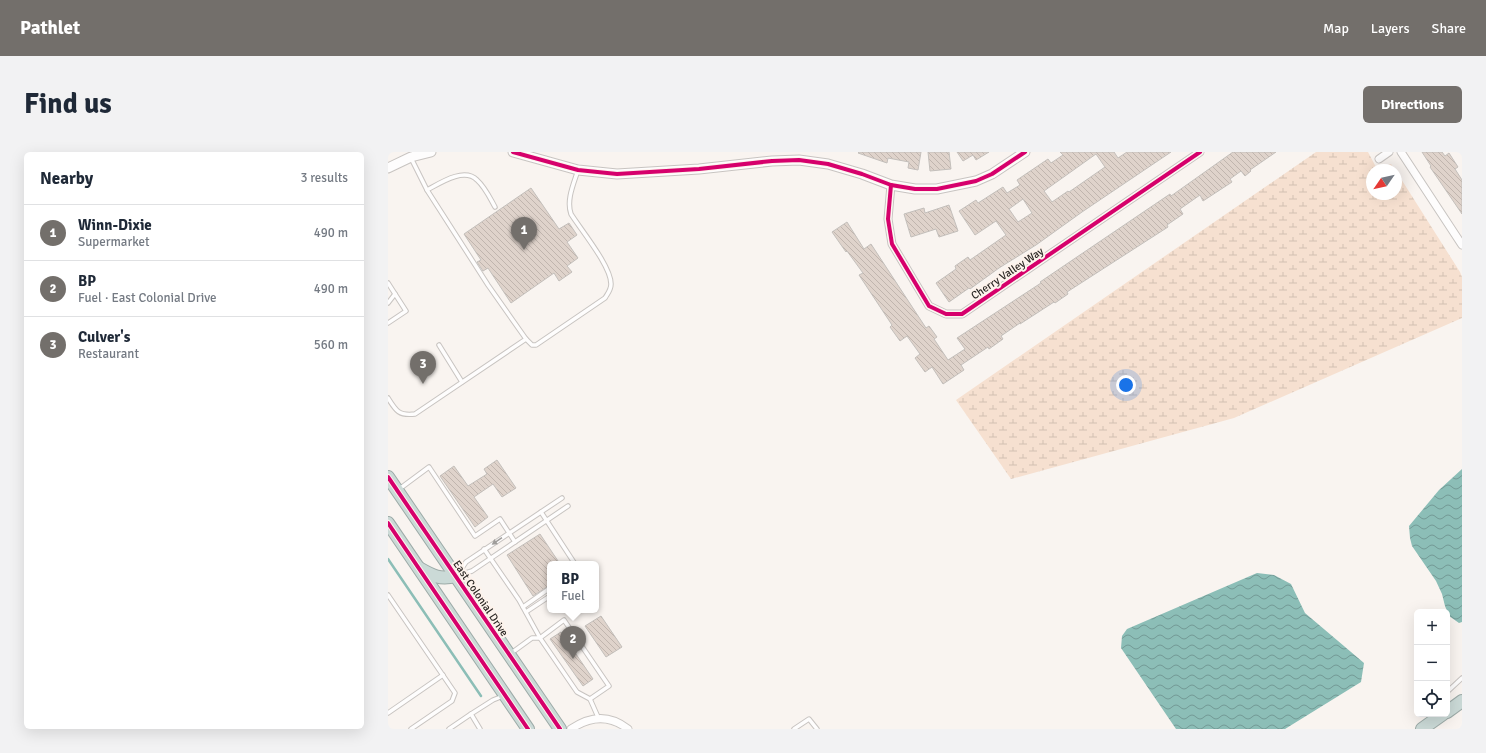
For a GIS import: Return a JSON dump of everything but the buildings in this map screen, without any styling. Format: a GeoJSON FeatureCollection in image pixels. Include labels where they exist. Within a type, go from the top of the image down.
{"type":"FeatureCollection","features":[{"type":"Feature","properties":{"kind":"highway","name":"East Colonial Drive"},"geometry":{"type":"LineString","coordinates":[[388,477],[560,729]]}},
{"type":"Feature","properties":{"kind":"highway"},"geometry":{"type":"LineString","coordinates":[[388,523],[528,729]]}},
{"type":"Feature","properties":{"kind":"highway"},"geometry":{"type":"LineString","coordinates":[[418,568],[434,576],[446,579],[456,576]]}},
{"type":"Feature","properties":{"kind":"highway"},"geometry":{"type":"LineString","coordinates":[[1450,710],[1462,701]]}},
{"type":"Feature","properties":{"kind":"highway"},"geometry":{"type":"LineString","coordinates":[[1422,729],[1439,717]]}},
{"type":"Feature","properties":{"kind":"street"},"geometry":{"type":"LineString","coordinates":[[388,168],[411,157],[431,152]]}},
{"type":"Feature","properties":{"kind":"street"},"geometry":{"type":"LineString","coordinates":[[513,152],[578,170],[617,174],[699,169],[749,163],[799,160],[828,164],[862,174],[891,185],[915,189],[937,189],[976,180],[992,174],[1025,152]]}},
{"type":"Feature","properties":{"kind":"street","name":"Cherry Valley Way"},"geometry":{"type":"LineString","coordinates":[[891,185],[888,220],[892,244],[929,306],[946,314],[962,314],[1200,152]]}},
{"type":"Feature","properties":{"kind":"street"},"geometry":{"type":"LineString","coordinates":[[1379,159],[1389,152]]}},
{"type":"Feature","properties":{"kind":"street"},"geometry":{"type":"LineString","coordinates":[[1401,152],[1462,245]]}},
{"type":"Feature","properties":{"kind":"street"},"geometry":{"type":"LineString","coordinates":[[570,729],[598,717],[622,724],[628,729]]}},
{"type":"Feature","properties":{"kind":"lane"},"geometry":{"type":"LineString","coordinates":[[411,157],[427,190],[492,291],[526,339],[532,345],[536,345],[605,298],[610,290],[611,283],[606,266],[569,209],[569,200],[578,170]]}},
{"type":"Feature","properties":{"kind":"lane"},"geometry":{"type":"LineString","coordinates":[[427,190],[453,177],[471,177],[476,179],[495,207]]}},
{"type":"Feature","properties":{"kind":"lane"},"geometry":{"type":"LineString","coordinates":[[388,284],[406,310],[388,322]]}},
{"type":"Feature","properties":{"kind":"lane"},"geometry":{"type":"LineString","coordinates":[[388,303],[395,294]]}},
{"type":"Feature","properties":{"kind":"lane"},"geometry":{"type":"LineString","coordinates":[[388,398],[395,409],[405,415],[415,414],[526,339]]}},
{"type":"Feature","properties":{"kind":"lane"},"geometry":{"type":"LineString","coordinates":[[439,346],[462,382]]}},
{"type":"Feature","properties":{"kind":"lane"},"geometry":{"type":"LineString","coordinates":[[397,490],[429,467],[475,536],[500,519],[515,542]]}},
{"type":"Feature","properties":{"kind":"lane"},"geometry":{"type":"LineString","coordinates":[[456,576],[466,562],[562,498]]}},
{"type":"Feature","properties":{"kind":"lane"},"geometry":{"type":"LineString","coordinates":[[456,576],[472,571],[568,506]]}},
{"type":"Feature","properties":{"kind":"lane"},"geometry":{"type":"LineString","coordinates":[[541,512],[573,561]]}},
{"type":"Feature","properties":{"kind":"lane"},"geometry":{"type":"LineString","coordinates":[[484,549],[523,607],[540,638],[577,692],[590,699],[598,717]]}},
{"type":"Feature","properties":{"kind":"lane"},"geometry":{"type":"LineString","coordinates":[[523,607],[547,590]]}},
{"type":"Feature","properties":{"kind":"lane"},"geometry":{"type":"LineString","coordinates":[[388,595],[455,693],[452,701],[411,729]]}},
{"type":"Feature","properties":{"kind":"lane"},"geometry":{"type":"LineString","coordinates":[[526,612],[547,598]]}},
{"type":"Feature","properties":{"kind":"lane"},"geometry":{"type":"LineString","coordinates":[[509,655],[532,638],[540,638],[564,620],[609,686],[590,699]]}},
{"type":"Feature","properties":{"kind":"lane"},"geometry":{"type":"LineString","coordinates":[[388,713],[443,676]]}},
{"type":"Feature","properties":{"kind":"lane"},"geometry":{"type":"LineString","coordinates":[[1450,689],[1462,678]]}},
{"type":"Feature","properties":{"kind":"lane"},"geometry":{"type":"LineString","coordinates":[[449,729],[493,700],[506,696]]}},
{"type":"Feature","properties":{"kind":"lane"},"geometry":{"type":"LineString","coordinates":[[471,714],[480,729]]}},
{"type":"Feature","properties":{"kind":"lane"},"geometry":{"type":"LineString","coordinates":[[794,729],[809,719],[817,729]]}},
{"type":"Feature","properties":{"kind":"green space"},"geometry":{"type":"Polygon","coordinates":[[[1316,152],[1368,152],[1374,164],[1366,164],[1366,200],[1402,200],[1402,180],[1462,277],[1462,318],[1234,418],[1011,479],[956,400],[1316,152]]]}},
{"type":"Feature","properties":{"kind":"water"},"geometry":{"type":"Polygon","coordinates":[[[1462,469],[1462,622],[1459,623],[1450,617],[1450,609],[1446,609],[1436,581],[1412,546],[1410,538],[1409,526],[1439,490],[1462,469]]]}},
{"type":"Feature","properties":{"kind":"water"},"geometry":{"type":"Polygon","coordinates":[[[1257,573],[1274,575],[1291,584],[1305,613],[1364,663],[1361,682],[1285,729],[1176,729],[1121,648],[1122,636],[1127,629],[1257,573]]]}},
{"type":"Feature","properties":{"kind":"waterway"},"geometry":{"type":"LineString","coordinates":[[388,559],[481,696]]}},
{"type":"Feature","properties":{"kind":"cycle path"},"geometry":{"type":"LineString","coordinates":[[513,152],[578,170],[617,174],[699,169],[772,161],[799,160],[828,164],[862,174],[891,185],[915,189],[937,189],[976,181],[992,174],[1025,152]]}},
{"type":"Feature","properties":{"kind":"cycle path"},"geometry":{"type":"LineString","coordinates":[[891,185],[888,219],[892,244],[929,306],[946,314],[962,314],[1200,152]]}},
{"type":"Feature","properties":{"kind":"cycle path"},"geometry":{"type":"LineString","coordinates":[[388,477],[560,729]]}},
{"type":"Feature","properties":{"kind":"cycle path"},"geometry":{"type":"LineString","coordinates":[[388,523],[528,729]]}},
{"type":"Feature","properties":{"kind":"place","name":"Winn-Dixie"},"geometry":{"type":"Point","coordinates":[524,250]}},
{"type":"Feature","properties":{"kind":"place","name":"Culver's"},"geometry":{"type":"Point","coordinates":[423,384]}},
{"type":"Feature","properties":{"kind":"place","name":"BP"},"geometry":{"type":"Point","coordinates":[573,659]}}]}
